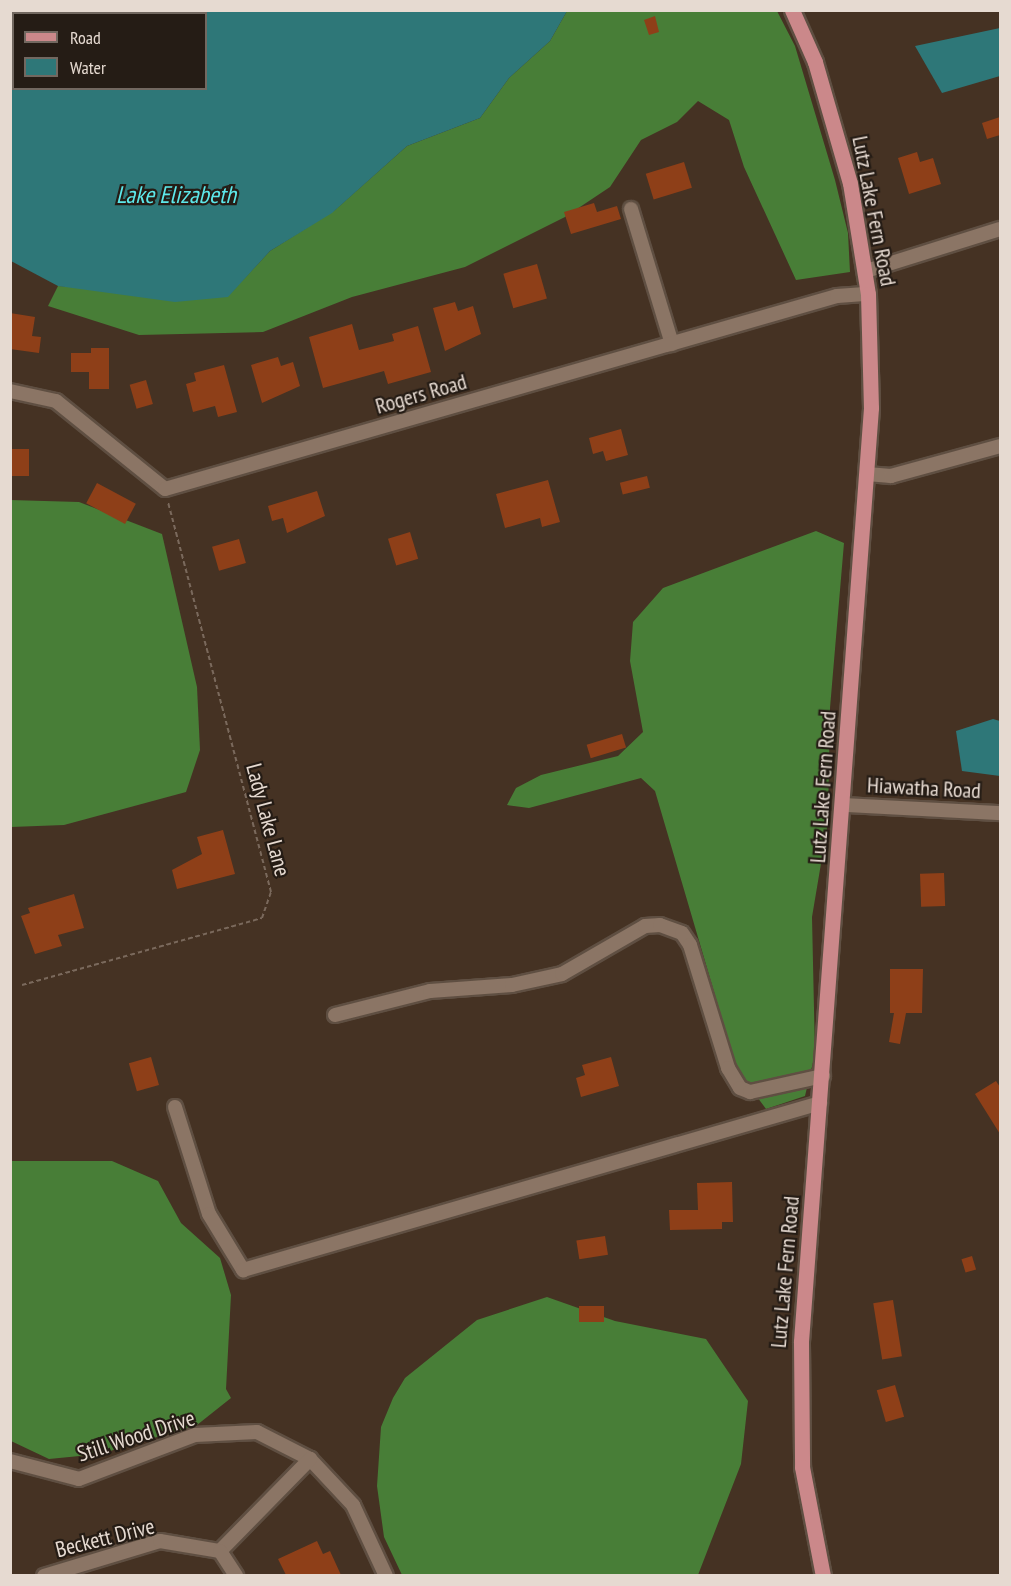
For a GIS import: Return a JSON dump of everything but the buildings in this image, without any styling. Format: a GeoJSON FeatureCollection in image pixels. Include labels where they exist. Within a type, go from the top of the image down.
{"type":"FeatureCollection","features":[{"type":"Feature","properties":{"kind":"main road","name":"Lutz Lake Fern Road"},"geometry":{"type":"LineString","coordinates":[[792,10],[827,102],[866,271],[868,294],[867,474],[845,805],[820,1103],[800,1405],[802,1467],[823,1575]]}},
{"type":"Feature","properties":{"kind":"street"},"geometry":{"type":"LineString","coordinates":[[631,208],[672,344]]}},
{"type":"Feature","properties":{"kind":"street"},"geometry":{"type":"LineString","coordinates":[[866,271],[1000,229]]}},
{"type":"Feature","properties":{"kind":"street","name":"Rogers Road"},"geometry":{"type":"LineString","coordinates":[[165,489],[837,296],[868,294]]}},
{"type":"Feature","properties":{"kind":"street"},"geometry":{"type":"LineString","coordinates":[[10,391],[56,401],[165,489]]}},
{"type":"Feature","properties":{"kind":"street"},"geometry":{"type":"LineString","coordinates":[[867,474],[891,476],[1000,446]]}},
{"type":"Feature","properties":{"kind":"street","name":"Hiawatha Road"},"geometry":{"type":"LineString","coordinates":[[845,805],[1000,813]]}},
{"type":"Feature","properties":{"kind":"street"},"geometry":{"type":"LineString","coordinates":[[335,1015],[430,991],[512,985],[562,974],[645,926],[660,925],[682,933],[690,945],[728,1068],[740,1088],[750,1092],[823,1076]]}},
{"type":"Feature","properties":{"kind":"street"},"geometry":{"type":"LineString","coordinates":[[174,1107],[209,1214],[243,1270],[820,1103]]}},
{"type":"Feature","properties":{"kind":"street","name":"Still Wood Drive"},"geometry":{"type":"LineString","coordinates":[[10,1461],[79,1479],[195,1435],[257,1432],[310,1459],[353,1505],[386,1575]]}},
{"type":"Feature","properties":{"kind":"street"},"geometry":{"type":"LineString","coordinates":[[236,1575],[220,1551],[310,1459]]}},
{"type":"Feature","properties":{"kind":"street","name":"Beckett Drive"},"geometry":{"type":"LineString","coordinates":[[44,1575],[160,1541],[220,1551]]}},
{"type":"Feature","properties":{"kind":"path","name":"Lady Lake Lane"},"geometry":{"type":"LineString","coordinates":[[22,986],[262,918],[271,892],[165,489]]}},
{"type":"Feature","properties":{"kind":"green space"},"geometry":{"type":"Polygon","coordinates":[[[567,11],[777,11],[795,46],[835,180],[848,233],[850,272],[796,280],[744,167],[729,120],[698,101],[677,122],[641,140],[610,187],[565,217],[465,267],[352,297],[263,332],[139,335],[48,306],[58,286],[228,296],[270,251],[335,210],[407,146],[480,118],[509,78],[550,41],[567,11]]]}},
{"type":"Feature","properties":{"kind":"green space"},"geometry":{"type":"Polygon","coordinates":[[[10,500],[79,502],[162,534],[197,687],[200,750],[186,792],[64,825],[11,827],[10,500]]]}},
{"type":"Feature","properties":{"kind":"green space"},"geometry":{"type":"Polygon","coordinates":[[[816,531],[844,543],[830,708],[828,822],[812,917],[815,1054],[805,1096],[766,1109],[737,1070],[655,791],[641,778],[529,808],[507,805],[516,788],[541,775],[618,756],[643,732],[630,661],[633,622],[663,588],[816,531]]]}},
{"type":"Feature","properties":{"kind":"green space"},"geometry":{"type":"Polygon","coordinates":[[[11,1161],[112,1161],[158,1181],[181,1223],[220,1258],[231,1295],[226,1389],[231,1398],[197,1425],[100,1454],[49,1459],[11,1441],[11,1161]]]}},
{"type":"Feature","properties":{"kind":"green space"},"geometry":{"type":"Polygon","coordinates":[[[547,1297],[615,1321],[706,1339],[748,1401],[741,1464],[698,1575],[402,1575],[384,1537],[377,1486],[381,1427],[393,1398],[405,1378],[477,1320],[547,1297]]]}},
{"type":"Feature","properties":{"kind":"water","name":"Lake Elizabeth"},"geometry":{"type":"Polygon","coordinates":[[[11,10],[567,11],[550,41],[509,78],[480,118],[407,146],[332,213],[270,251],[228,297],[175,302],[58,286],[11,261],[11,10]]]}},
{"type":"Feature","properties":{"kind":"water"},"geometry":{"type":"Polygon","coordinates":[[[1000,28],[1000,76],[942,93],[915,46],[1000,28]]]}},
{"type":"Feature","properties":{"kind":"water"},"geometry":{"type":"Polygon","coordinates":[[[993,719],[1000,721],[1000,776],[962,771],[956,731],[993,719]]]}}]}
